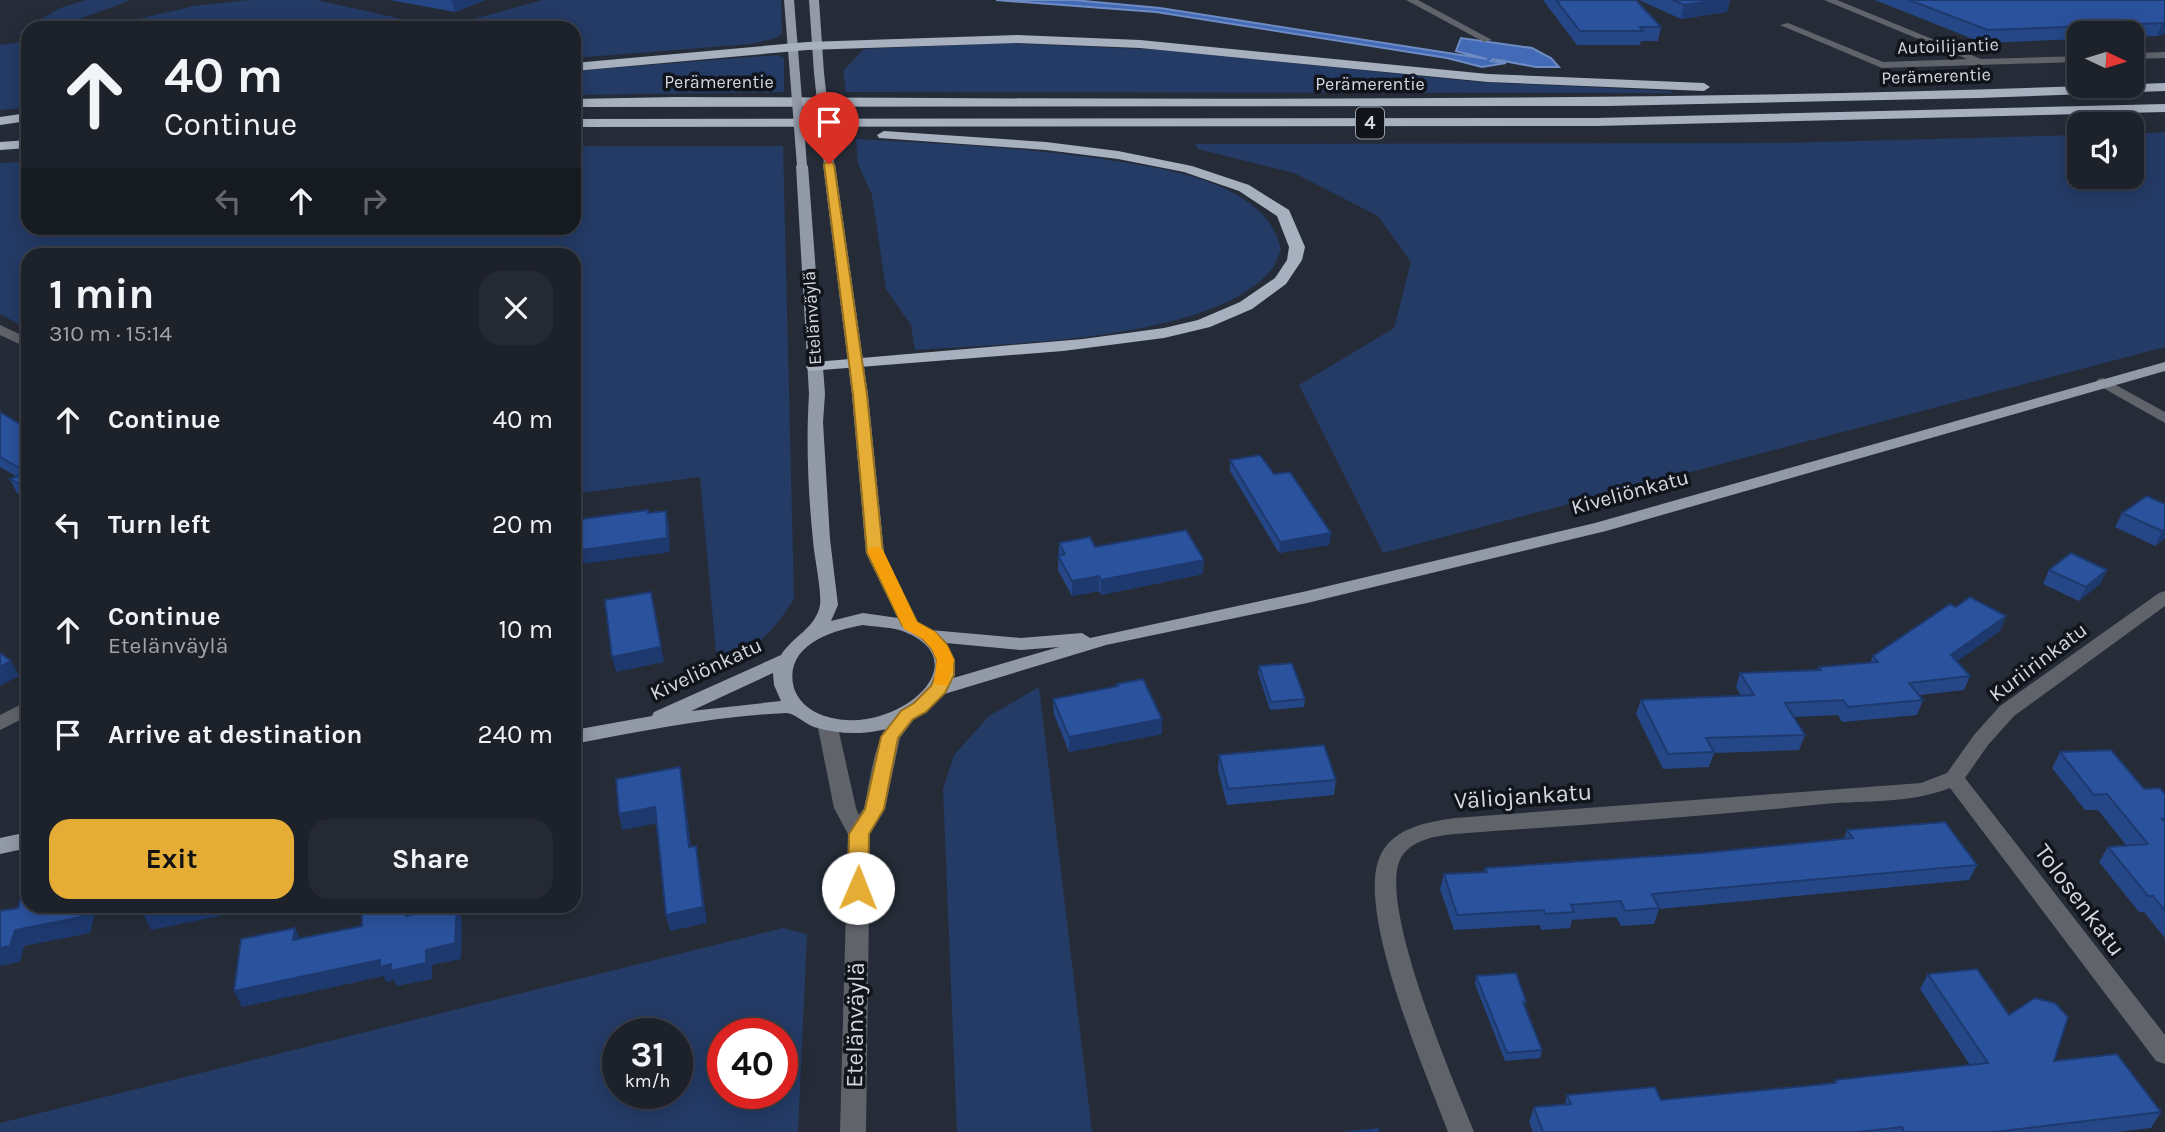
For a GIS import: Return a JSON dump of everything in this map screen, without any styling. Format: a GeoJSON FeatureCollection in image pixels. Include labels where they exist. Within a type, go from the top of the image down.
{"type":"FeatureCollection","features":[{"type":"Feature","properties":{"kind":"highway"},"geometry":{"type":"LineString","coordinates":[[581,66],[793,47],[964,39],[1062,40],[1140,44],[1488,78],[1717,87],[1966,88],[2000,93]]}},
{"type":"Feature","properties":{"kind":"highway","name":"Perämerentie"},"geometry":{"type":"LineString","coordinates":[[581,103],[1507,103],[2165,87]]}},
{"type":"Feature","properties":{"kind":"highway","name":"Perämerentie"},"geometry":{"type":"LineString","coordinates":[[581,123],[1596,122],[2165,108]]}},
{"type":"Feature","properties":{"kind":"highway"},"geometry":{"type":"LineString","coordinates":[[0,122],[21,120]]}},
{"type":"Feature","properties":{"kind":"highway"},"geometry":{"type":"LineString","coordinates":[[581,129],[663,128],[867,134],[1085,150],[1167,163],[1225,180],[1273,205],[1287,218],[1295,234],[1297,247],[1285,276],[1245,306],[1221,317],[1190,326],[1153,335],[1097,343],[815,366]]}},
{"type":"Feature","properties":{"kind":"highway"},"geometry":{"type":"LineString","coordinates":[[0,146],[21,144]]}},
{"type":"Feature","properties":{"kind":"main road","name":"Etelänväylä"},"geometry":{"type":"LineString","coordinates":[[789,0],[815,366],[821,539],[829,605],[816,632]]}},
{"type":"Feature","properties":{"kind":"main road","name":"Etelänväylä"},"geometry":{"type":"LineString","coordinates":[[814,0],[829,164],[855,362],[875,553],[910,625]]}},
{"type":"Feature","properties":{"kind":"main road","name":"Kiveliönkatu"},"geometry":{"type":"LineString","coordinates":[[939,689],[1103,640],[1307,597],[1600,527],[2165,366]]}},
{"type":"Feature","properties":{"kind":"main road"},"geometry":{"type":"LineString","coordinates":[[863,619],[888,620],[910,625],[929,636],[940,647],[945,660],[945,675],[939,689],[920,708],[907,715],[867,725],[827,723],[813,719],[793,705],[783,691],[781,676],[785,660],[798,645],[816,632],[839,623],[863,619]]}},
{"type":"Feature","properties":{"kind":"main road","name":"Kiveliönkatu"},"geometry":{"type":"LineString","coordinates":[[929,636],[1021,644],[1103,640]]}},
{"type":"Feature","properties":{"kind":"main road","name":"Kiveliönkatu"},"geometry":{"type":"LineString","coordinates":[[647,723],[785,660]]}},
{"type":"Feature","properties":{"kind":"main road","name":"Kiveliönkatu"},"geometry":{"type":"LineString","coordinates":[[581,736],[647,723],[793,705]]}},
{"type":"Feature","properties":{"kind":"main road"},"geometry":{"type":"LineString","coordinates":[[0,846],[21,842]]}},
{"type":"Feature","properties":{"kind":"street"},"geometry":{"type":"LineString","coordinates":[[1411,0],[1486,40]]}},
{"type":"Feature","properties":{"kind":"street"},"geometry":{"type":"LineString","coordinates":[[1829,0],[1983,63]]}},
{"type":"Feature","properties":{"kind":"street","name":"Autoilijantie"},"geometry":{"type":"LineString","coordinates":[[1785,25],[1882,65],[2067,60]]}},
{"type":"Feature","properties":{"kind":"street"},"geometry":{"type":"LineString","coordinates":[[2144,56],[2165,55]]}},
{"type":"Feature","properties":{"kind":"street"},"geometry":{"type":"LineString","coordinates":[[0,330],[21,340]]}},
{"type":"Feature","properties":{"kind":"street"},"geometry":{"type":"LineString","coordinates":[[2103,382],[2165,418]]}},
{"type":"Feature","properties":{"kind":"street","name":"Kuriirinkatu"},"geometry":{"type":"LineString","coordinates":[[1954,778],[1981,740],[2007,711],[2165,597]]}},
{"type":"Feature","properties":{"kind":"street"},"geometry":{"type":"LineString","coordinates":[[0,723],[21,712]]}},
{"type":"Feature","properties":{"kind":"street","name":"Etelänväylä"},"geometry":{"type":"LineString","coordinates":[[859,834],[874,809],[890,737],[907,715]]}},
{"type":"Feature","properties":{"kind":"street","name":"Etelänväylä"},"geometry":{"type":"LineString","coordinates":[[827,723],[845,808],[859,834],[853,1132]]}},
{"type":"Feature","properties":{"kind":"street","name":"Tolosenkatu"},"geometry":{"type":"LineString","coordinates":[[1954,778],[2165,1054]]}},
{"type":"Feature","properties":{"kind":"street","name":"Väliojankatu"},"geometry":{"type":"LineString","coordinates":[[1461,1132],[1389,923],[1384,896],[1389,858],[1408,839],[1423,832],[1455,826],[1699,809],[1852,794],[1900,793],[1924,790],[1954,778]]}},
{"type":"Feature","properties":{"kind":"shaded area"},"geometry":{"type":"Polygon","coordinates":[[[86,0],[131,0],[74,21],[38,21],[60,8],[86,0]]]}},
{"type":"Feature","properties":{"kind":"shaded area"},"geometry":{"type":"Polygon","coordinates":[[[249,0],[316,0],[411,21],[129,21],[194,6],[249,0]]]}},
{"type":"Feature","properties":{"kind":"shaded area"},"geometry":{"type":"Polygon","coordinates":[[[543,0],[781,0],[782,33],[776,38],[751,44],[581,57],[581,21],[466,21],[543,0]]]}},
{"type":"Feature","properties":{"kind":"shaded area"},"geometry":{"type":"Polygon","coordinates":[[[996,0],[1073,0],[1160,8],[1487,59],[1456,51],[1461,38],[1532,48],[1551,58],[1559,67],[1536,67],[1493,59],[1491,61],[1506,63],[1482,67],[1447,58],[1156,12],[996,0]]]}},
{"type":"Feature","properties":{"kind":"shaded area"},"geometry":{"type":"Polygon","coordinates":[[[21,42],[21,108],[0,110],[0,45],[21,42]]]}},
{"type":"Feature","properties":{"kind":"shaded area"},"geometry":{"type":"Polygon","coordinates":[[[1004,43],[1161,50],[1480,82],[1672,93],[846,92],[843,71],[864,49],[1004,43]]]}},
{"type":"Feature","properties":{"kind":"shaded area"},"geometry":{"type":"Polygon","coordinates":[[[778,55],[784,58],[784,92],[581,95],[581,70],[778,55]]]}},
{"type":"Feature","properties":{"kind":"shaded area"},"geometry":{"type":"Polygon","coordinates":[[[2165,132],[2165,347],[1383,553],[1299,385],[1394,328],[1411,262],[1378,216],[1294,173],[1198,149],[1195,144],[1783,143],[2067,135],[2067,189],[2144,189],[2144,133],[2165,132]]]}},
{"type":"Feature","properties":{"kind":"shaded area"},"geometry":{"type":"Polygon","coordinates":[[[856,139],[1056,153],[1188,175],[1235,194],[1255,208],[1273,229],[1281,250],[1272,269],[1243,293],[1204,311],[1157,325],[1052,341],[915,350],[911,325],[886,289],[872,195],[858,164],[856,139]]]}},
{"type":"Feature","properties":{"kind":"shaded area"},"geometry":{"type":"Polygon","coordinates":[[[581,146],[783,146],[794,599],[762,639],[743,652],[717,664],[700,477],[581,493],[581,248],[21,248],[21,325],[0,314],[0,163],[21,162],[21,235],[581,235],[581,146]]]}},
{"type":"Feature","properties":{"kind":"shaded area"},"geometry":{"type":"Polygon","coordinates":[[[1039,687],[1092,1132],[957,1132],[943,789],[954,755],[989,716],[1039,687]]]}},
{"type":"Feature","properties":{"kind":"shaded area"},"geometry":{"type":"Polygon","coordinates":[[[783,928],[807,934],[798,1132],[0,1132],[0,1123],[783,928]]]}},
{"type":"Feature","properties":{"kind":"building"},"geometry":{"type":"Polygon","coordinates":[[[1556,0],[1636,0],[1661,27],[1640,27],[1643,31],[1580,31],[1556,0]]]}},
{"type":"Feature","properties":{"kind":"building"},"geometry":{"type":"Polygon","coordinates":[[[1673,0],[1717,0],[1684,5],[1673,0]]]}},
{"type":"Feature","properties":{"kind":"building"},"geometry":{"type":"Polygon","coordinates":[[[1909,0],[2165,0],[2165,23],[2067,21],[2067,27],[1988,30],[1909,0]]]}},
{"type":"Feature","properties":{"kind":"building"},"geometry":{"type":"Polygon","coordinates":[[[0,412],[21,425],[21,469],[0,457],[0,412]]]}},
{"type":"Feature","properties":{"kind":"building"},"geometry":{"type":"Polygon","coordinates":[[[1260,455],[1274,474],[1290,472],[1331,533],[1280,542],[1230,460],[1260,455]]]}},
{"type":"Feature","properties":{"kind":"building"},"geometry":{"type":"Polygon","coordinates":[[[21,474],[21,485],[10,479],[21,474]]]}},
{"type":"Feature","properties":{"kind":"building"},"geometry":{"type":"Polygon","coordinates":[[[2147,496],[2165,504],[2165,529],[2162,531],[2122,513],[2147,496]]]}},
{"type":"Feature","properties":{"kind":"building"},"geometry":{"type":"Polygon","coordinates":[[[648,510],[648,513],[666,511],[667,538],[581,550],[581,519],[648,510]]]}},
{"type":"Feature","properties":{"kind":"building"},"geometry":{"type":"Polygon","coordinates":[[[1186,530],[1204,560],[1101,580],[1099,576],[1072,581],[1058,556],[1065,554],[1059,543],[1090,537],[1095,547],[1186,530]]]}},
{"type":"Feature","properties":{"kind":"building"},"geometry":{"type":"Polygon","coordinates":[[[2071,553],[2107,570],[2086,587],[2049,570],[2071,553]]]}},
{"type":"Feature","properties":{"kind":"building"},"geometry":{"type":"Polygon","coordinates":[[[651,592],[661,647],[612,657],[605,600],[651,592]]]}},
{"type":"Feature","properties":{"kind":"building"},"geometry":{"type":"Polygon","coordinates":[[[1970,597],[2006,616],[1951,655],[1970,676],[1909,683],[1923,700],[1848,707],[1843,700],[1785,703],[1805,735],[1706,738],[1714,752],[1668,754],[1641,700],[1754,695],[1740,673],[1821,670],[1819,667],[1878,662],[1873,656],[1950,604],[1956,607],[1970,597]]]}},
{"type":"Feature","properties":{"kind":"building"},"geometry":{"type":"Polygon","coordinates":[[[0,653],[11,661],[0,667],[0,653]]]}},
{"type":"Feature","properties":{"kind":"building"},"geometry":{"type":"Polygon","coordinates":[[[1292,663],[1305,699],[1271,702],[1259,666],[1292,663]]]}},
{"type":"Feature","properties":{"kind":"building"},"geometry":{"type":"Polygon","coordinates":[[[1143,679],[1162,719],[1069,737],[1053,699],[1143,679]]]}},
{"type":"Feature","properties":{"kind":"building"},"geometry":{"type":"Polygon","coordinates":[[[1324,745],[1336,780],[1228,789],[1219,755],[1324,745]]]}},
{"type":"Feature","properties":{"kind":"building"},"geometry":{"type":"Polygon","coordinates":[[[2111,750],[2144,789],[2160,788],[2165,794],[2165,818],[2162,819],[2165,822],[2165,911],[2153,896],[2148,896],[2108,847],[2148,844],[2107,794],[2094,795],[2060,752],[2111,750]]]}},
{"type":"Feature","properties":{"kind":"building"},"geometry":{"type":"Polygon","coordinates":[[[680,767],[689,847],[696,846],[703,907],[666,915],[655,807],[619,814],[616,779],[680,767]]]}},
{"type":"Feature","properties":{"kind":"building"},"geometry":{"type":"Polygon","coordinates":[[[1945,822],[1977,865],[1652,894],[1659,908],[1625,911],[1621,901],[1571,905],[1574,912],[1545,914],[1544,910],[1457,915],[1444,874],[1487,872],[1485,868],[1702,853],[1853,838],[1847,830],[1945,822]]]}},
{"type":"Feature","properties":{"kind":"building"},"geometry":{"type":"Polygon","coordinates":[[[21,898],[21,913],[82,913],[81,917],[15,930],[10,946],[0,948],[0,911],[18,908],[21,898]]]}},
{"type":"Feature","properties":{"kind":"building"},"geometry":{"type":"Polygon","coordinates":[[[362,913],[406,913],[406,916],[419,913],[457,913],[455,943],[426,950],[426,963],[390,971],[391,964],[380,967],[380,960],[234,991],[241,939],[295,928],[293,940],[362,926],[362,913]]]}},
{"type":"Feature","properties":{"kind":"building"},"geometry":{"type":"Polygon","coordinates":[[[1977,969],[2009,1015],[2035,998],[2055,1003],[2068,1017],[2054,1061],[2117,1054],[2161,1112],[1995,1132],[1904,1132],[1902,1127],[1858,1132],[1543,1132],[1534,1107],[1571,1104],[1567,1095],[1655,1087],[1661,1100],[1836,1083],[1835,1080],[1988,1063],[1928,974],[1977,969]]]}},
{"type":"Feature","properties":{"kind":"building"},"geometry":{"type":"Polygon","coordinates":[[[1516,973],[1526,1001],[1523,1002],[1542,1050],[1507,1053],[1476,976],[1516,973]]]}},
{"type":"Feature","properties":{"kind":"building"},"geometry":{"type":"Polygon","coordinates":[[[1378,1129],[1379,1132],[1345,1132],[1378,1129]]]}},
{"type":"Feature","properties":{"kind":"slow traffic"},"geometry":{"type":"LineString","coordinates":[[875,550],[910,625],[929,636],[940,647],[945,660],[945,675],[942,681]]}},
{"type":"Feature","properties":{"kind":"route"},"geometry":{"type":"LineString","coordinates":[[829,164],[860,395],[875,553],[910,625],[929,636],[940,647],[945,660],[945,675],[939,689],[920,708],[907,715],[890,737],[874,809],[859,834],[858,888]]}}]}
